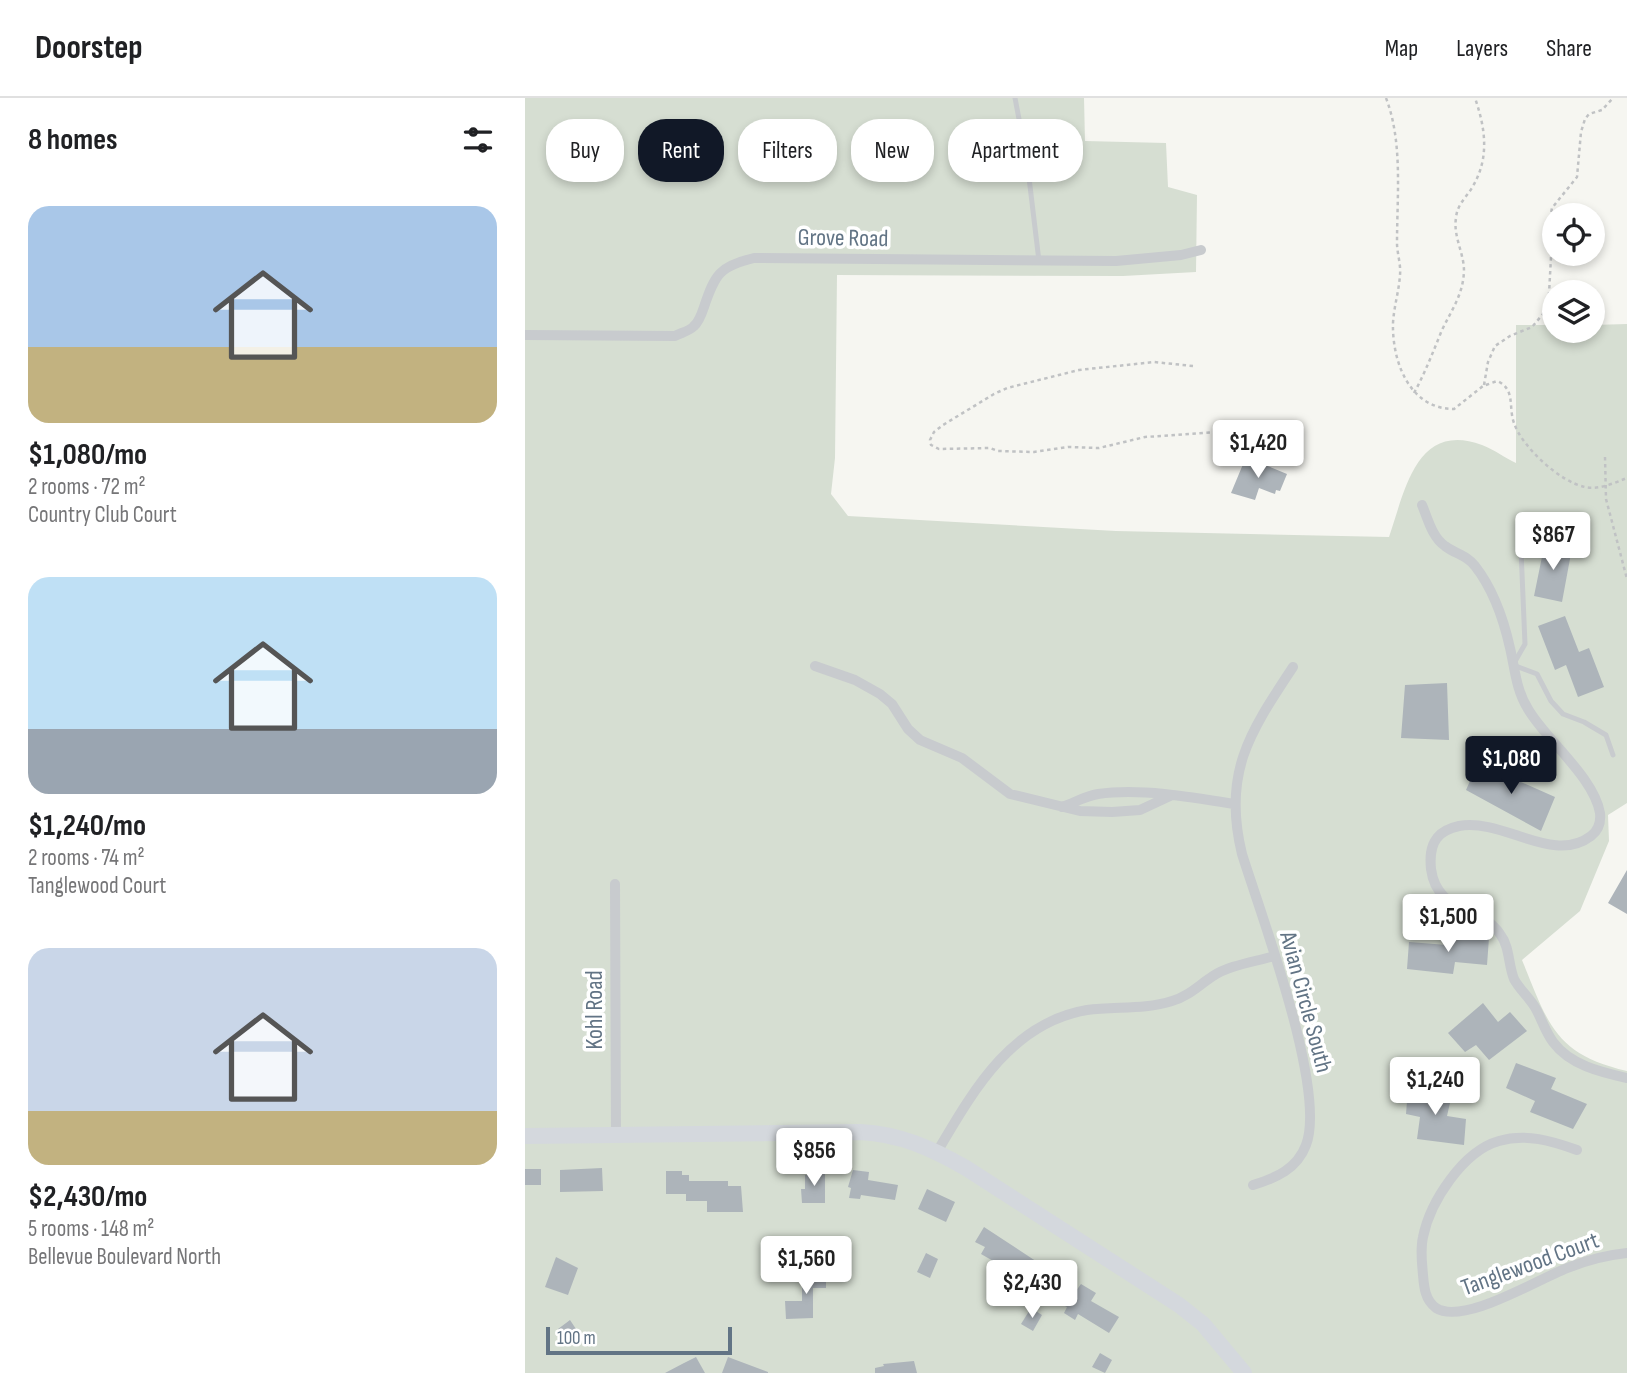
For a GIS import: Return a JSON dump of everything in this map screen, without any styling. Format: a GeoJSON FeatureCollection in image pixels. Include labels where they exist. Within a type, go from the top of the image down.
{"type":"FeatureCollection","features":[{"type":"Feature","properties":{"kind":"main road"},"geometry":{"type":"LineString","coordinates":[[525,1136],[860,1132],[908,1139],[937,1152],[1179,1305],[1203,1324],[1244,1373]]}},
{"type":"Feature","properties":{"kind":"street","name":"Grove Road"},"geometry":{"type":"LineString","coordinates":[[525,335],[675,336],[694,327],[712,282],[721,270],[736,262],[754,258],[1116,261],[1181,255],[1201,250]]}},
{"type":"Feature","properties":{"kind":"street"},"geometry":{"type":"LineString","coordinates":[[1422,505],[1434,536],[1443,545],[1464,555],[1474,564],[1483,579],[1503,621],[1520,695],[1529,711],[1570,761],[1593,795],[1600,822],[1598,831],[1589,838],[1577,844],[1561,846],[1533,841],[1490,826],[1448,829],[1438,836],[1432,846],[1432,876],[1445,899],[1481,916],[1495,926],[1503,937],[1515,980],[1528,996],[1554,1043],[1565,1054],[1583,1065],[1627,1078]]}},
{"type":"Feature","properties":{"kind":"street"},"geometry":{"type":"LineString","coordinates":[[815,666],[855,680],[880,694],[892,704],[908,729],[920,740],[962,758],[1010,794],[1080,811],[1128,812],[1154,805],[1170,796]]}},
{"type":"Feature","properties":{"kind":"street","name":"Avian Circle South"},"geometry":{"type":"LineString","coordinates":[[1253,1185],[1273,1179],[1294,1165],[1307,1144],[1310,1130],[1304,1062],[1240,845],[1234,804],[1239,769],[1250,735],[1293,667]]}},
{"type":"Feature","properties":{"kind":"street"},"geometry":{"type":"LineString","coordinates":[[1061,807],[1088,796],[1108,793],[1170,796],[1234,804]]}},
{"type":"Feature","properties":{"kind":"street","name":"Kohl Road"},"geometry":{"type":"LineString","coordinates":[[615,884],[616,1136]]}},
{"type":"Feature","properties":{"kind":"street"},"geometry":{"type":"LineString","coordinates":[[937,1152],[983,1079],[1006,1053],[1037,1028],[1058,1018],[1086,1010],[1154,1006],[1174,1001],[1189,994],[1213,976],[1274,956]]}},
{"type":"Feature","properties":{"kind":"street","name":"Tanglewood Court"},"geometry":{"type":"LineString","coordinates":[[1577,1150],[1535,1138],[1516,1138],[1499,1141],[1481,1149],[1467,1162],[1448,1182],[1423,1236],[1421,1252],[1427,1298],[1435,1308],[1446,1312],[1459,1312],[1515,1292],[1569,1267],[1599,1258],[1627,1254]]}},
{"type":"Feature","properties":{"kind":"lane"},"geometry":{"type":"LineString","coordinates":[[1015,98],[1027,161],[1039,261]]}},
{"type":"Feature","properties":{"kind":"lane"},"geometry":{"type":"LineString","coordinates":[[1521,550],[1525,643],[1513,665],[1537,674],[1551,701],[1563,714],[1606,735],[1613,755]]}},
{"type":"Feature","properties":{"kind":"path"},"geometry":{"type":"LineString","coordinates":[[1385,98],[1395,144],[1398,176],[1397,249],[1401,274],[1394,308],[1394,347],[1414,393],[1439,407],[1454,409],[1483,386],[1497,381],[1510,391],[1513,420],[1517,430],[1536,455],[1550,467],[1565,478],[1585,487],[1606,485],[1627,478]]}},
{"type":"Feature","properties":{"kind":"path"},"geometry":{"type":"LineString","coordinates":[[1414,393],[1458,303],[1462,289],[1464,266],[1456,217],[1459,206],[1478,176],[1484,151],[1485,131],[1475,98]]}},
{"type":"Feature","properties":{"kind":"path"},"geometry":{"type":"LineString","coordinates":[[1483,386],[1487,362],[1495,346],[1532,327],[1543,313],[1549,294],[1551,257],[1548,229],[1552,208],[1577,177],[1585,118],[1602,110],[1613,98]]}},
{"type":"Feature","properties":{"kind":"path"},"geometry":{"type":"LineString","coordinates":[[1193,366],[1154,362],[1079,370],[1007,388],[943,425],[934,432],[931,445],[939,449],[990,448],[1034,452],[1068,447],[1099,448],[1145,437],[1218,432]]}},
{"type":"Feature","properties":{"kind":"path"},"geometry":{"type":"LineString","coordinates":[[1605,457],[1608,511],[1627,579]]}},
{"type":"Feature","properties":{"kind":"shaded area"},"geometry":{"type":"Polygon","coordinates":[[[525,98],[1084,98],[1085,141],[1166,143],[1168,187],[1197,195],[1196,272],[1123,276],[837,275],[835,458],[831,494],[848,516],[1116,531],[1389,537],[1408,481],[1428,451],[1442,443],[1460,440],[1482,445],[1516,463],[1516,325],[1542,325],[1542,343],[1605,343],[1605,325],[1627,324],[1627,803],[1608,815],[1609,841],[1580,911],[1522,960],[1539,1002],[1557,1033],[1583,1055],[1627,1071],[1627,1373],[525,1373],[525,98]]]}},
{"type":"Feature","properties":{"kind":"building"},"geometry":{"type":"Polygon","coordinates":[[[1246,457],[1287,474],[1280,491],[1276,490],[1275,494],[1259,488],[1255,500],[1231,493],[1246,457]]]}},
{"type":"Feature","properties":{"kind":"building"},"geometry":{"type":"Polygon","coordinates":[[[1545,542],[1572,548],[1562,602],[1534,596],[1545,542]]]}},
{"type":"Feature","properties":{"kind":"building"},"geometry":{"type":"Polygon","coordinates":[[[1565,616],[1579,652],[1589,648],[1604,687],[1578,697],[1566,665],[1555,670],[1538,626],[1565,616]]]}},
{"type":"Feature","properties":{"kind":"building"},"geometry":{"type":"Polygon","coordinates":[[[1447,683],[1449,740],[1401,738],[1405,685],[1447,683]]]}},
{"type":"Feature","properties":{"kind":"building"},"geometry":{"type":"Polygon","coordinates":[[[1478,763],[1555,797],[1541,831],[1466,790],[1478,763]]]}},
{"type":"Feature","properties":{"kind":"building"},"geometry":{"type":"Polygon","coordinates":[[[1627,870],[1627,914],[1608,903],[1627,870]]]}},
{"type":"Feature","properties":{"kind":"building"},"geometry":{"type":"Polygon","coordinates":[[[1448,935],[1489,938],[1487,965],[1455,962],[1453,974],[1407,969],[1409,942],[1447,945],[1448,935]]]}},
{"type":"Feature","properties":{"kind":"building"},"geometry":{"type":"Polygon","coordinates":[[[1483,1003],[1498,1022],[1510,1012],[1527,1031],[1489,1060],[1476,1045],[1465,1052],[1448,1033],[1483,1003]]]}},
{"type":"Feature","properties":{"kind":"building"},"geometry":{"type":"Polygon","coordinates":[[[1516,1063],[1556,1078],[1551,1089],[1587,1104],[1573,1129],[1530,1112],[1535,1101],[1506,1088],[1516,1063]]]}},
{"type":"Feature","properties":{"kind":"building"},"geometry":{"type":"Polygon","coordinates":[[[1408,1088],[1452,1094],[1447,1116],[1466,1119],[1464,1145],[1417,1139],[1420,1117],[1406,1114],[1408,1088]]]}},
{"type":"Feature","properties":{"kind":"building"},"geometry":{"type":"Polygon","coordinates":[[[602,1168],[603,1191],[560,1192],[560,1170],[602,1168]]]}},
{"type":"Feature","properties":{"kind":"building"},"geometry":{"type":"Polygon","coordinates":[[[525,1169],[541,1169],[541,1185],[525,1185],[525,1169]]]}},
{"type":"Feature","properties":{"kind":"building"},"geometry":{"type":"Polygon","coordinates":[[[853,1170],[869,1172],[868,1180],[898,1185],[895,1200],[861,1195],[860,1199],[849,1198],[851,1188],[848,1187],[853,1170]]]}},
{"type":"Feature","properties":{"kind":"building"},"geometry":{"type":"Polygon","coordinates":[[[666,1171],[682,1171],[682,1175],[689,1175],[689,1181],[728,1181],[728,1186],[741,1186],[743,1212],[707,1212],[707,1201],[686,1201],[686,1194],[666,1194],[666,1171]]]}},
{"type":"Feature","properties":{"kind":"building"},"geometry":{"type":"Polygon","coordinates":[[[811,1171],[825,1171],[825,1203],[802,1203],[801,1189],[805,1189],[805,1175],[811,1175],[811,1171]]]}},
{"type":"Feature","properties":{"kind":"building"},"geometry":{"type":"Polygon","coordinates":[[[927,1189],[955,1202],[946,1222],[918,1209],[927,1189]]]}},
{"type":"Feature","properties":{"kind":"building"},"geometry":{"type":"Polygon","coordinates":[[[984,1227],[1057,1275],[1040,1305],[1007,1285],[1014,1273],[981,1254],[985,1247],[975,1242],[984,1227]]]}},
{"type":"Feature","properties":{"kind":"building"},"geometry":{"type":"Polygon","coordinates":[[[926,1253],[938,1259],[930,1278],[917,1272],[926,1253]]]}},
{"type":"Feature","properties":{"kind":"building"},"geometry":{"type":"Polygon","coordinates":[[[556,1257],[578,1268],[568,1295],[545,1287],[556,1257]]]}},
{"type":"Feature","properties":{"kind":"building"},"geometry":{"type":"Polygon","coordinates":[[[802,1271],[826,1271],[826,1288],[813,1288],[813,1318],[786,1319],[785,1301],[802,1301],[802,1271]]]}},
{"type":"Feature","properties":{"kind":"building"},"geometry":{"type":"Polygon","coordinates":[[[1081,1284],[1096,1293],[1091,1301],[1119,1317],[1109,1333],[1078,1314],[1075,1320],[1064,1313],[1067,1307],[1065,1306],[1081,1284]]]}},
{"type":"Feature","properties":{"kind":"building"},"geometry":{"type":"Polygon","coordinates":[[[1031,1308],[1042,1315],[1033,1331],[1021,1324],[1031,1308]]]}},
{"type":"Feature","properties":{"kind":"building"},"geometry":{"type":"Polygon","coordinates":[[[570,1320],[580,1335],[568,1344],[558,1329],[570,1320]]]}},
{"type":"Feature","properties":{"kind":"building"},"geometry":{"type":"Polygon","coordinates":[[[1100,1353],[1112,1360],[1105,1373],[1092,1367],[1100,1353]]]}},
{"type":"Feature","properties":{"kind":"building"},"geometry":{"type":"Polygon","coordinates":[[[696,1357],[705,1373],[665,1373],[684,1363],[696,1357]]]}},
{"type":"Feature","properties":{"kind":"building"},"geometry":{"type":"Polygon","coordinates":[[[728,1357],[768,1372],[768,1373],[722,1373],[728,1357]]]}},
{"type":"Feature","properties":{"kind":"building"},"geometry":{"type":"Polygon","coordinates":[[[914,1361],[917,1373],[875,1373],[875,1368],[884,1366],[883,1364],[914,1361]]]}}]}
